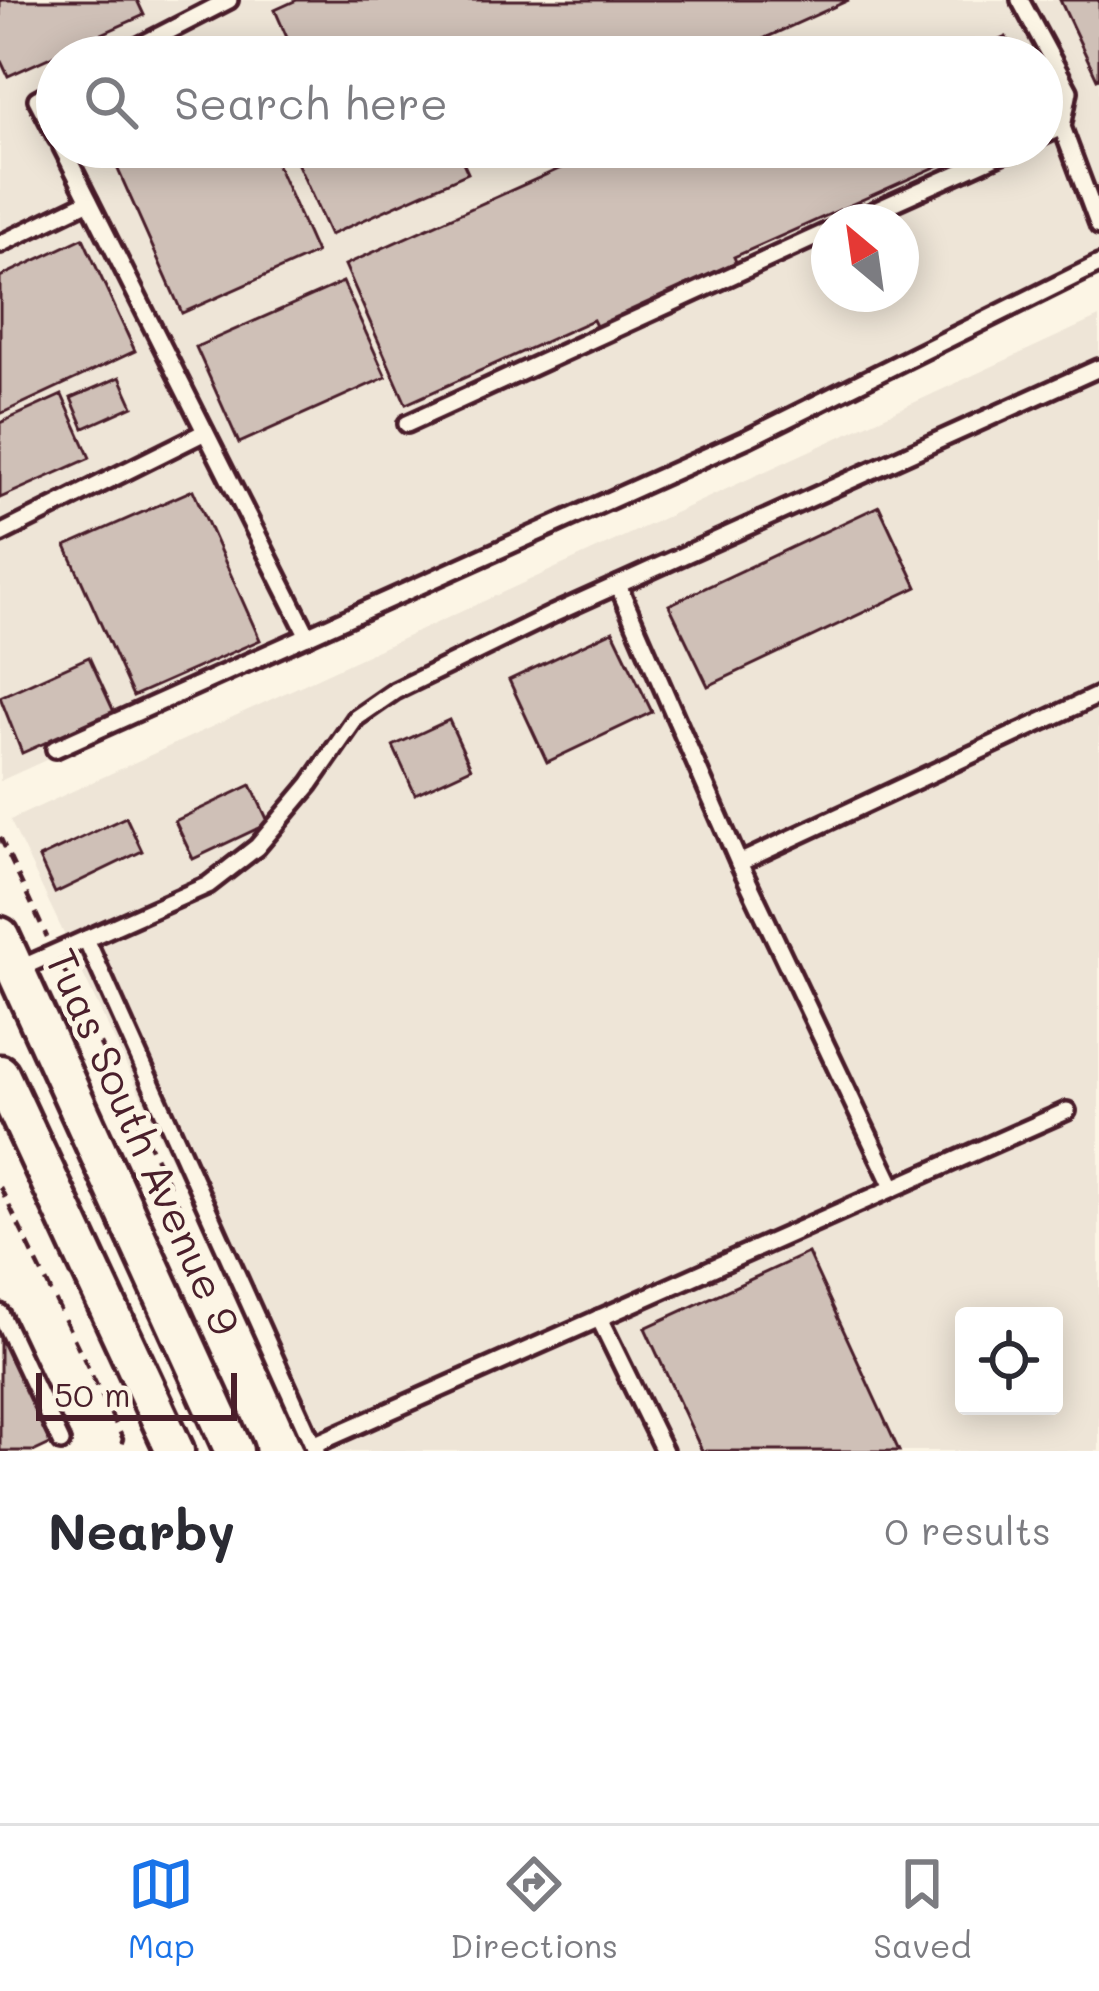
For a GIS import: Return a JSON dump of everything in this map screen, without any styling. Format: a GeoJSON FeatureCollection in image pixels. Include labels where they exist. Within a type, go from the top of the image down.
{"type":"FeatureCollection","features":[{"type":"Feature","properties":{"kind":"street","name":"Tuas South Avenue 9"},"geometry":{"type":"LineString","coordinates":[[0,936],[234,1451]]}},
{"type":"Feature","properties":{"kind":"street"},"geometry":{"type":"LineString","coordinates":[[0,1075],[175,1451]]}},
{"type":"Feature","properties":{"kind":"lane"},"geometry":{"type":"LineString","coordinates":[[159,36],[230,0]]}},
{"type":"Feature","properties":{"kind":"lane"},"geometry":{"type":"LineString","coordinates":[[1020,0],[1039,36]]}},
{"type":"Feature","properties":{"kind":"lane"},"geometry":{"type":"LineString","coordinates":[[1063,80],[1069,91],[1063,122]]}},
{"type":"Feature","properties":{"kind":"lane"},"geometry":{"type":"LineString","coordinates":[[1063,130],[1099,226]]}},
{"type":"Feature","properties":{"kind":"lane"},"geometry":{"type":"LineString","coordinates":[[72,168],[308,636]]}},
{"type":"Feature","properties":{"kind":"lane"},"geometry":{"type":"LineString","coordinates":[[890,204],[970,168]]}},
{"type":"Feature","properties":{"kind":"lane"},"geometry":{"type":"LineString","coordinates":[[0,244],[89,201]]}},
{"type":"Feature","properties":{"kind":"lane"},"geometry":{"type":"LineString","coordinates":[[406,424],[811,239]]}},
{"type":"Feature","properties":{"kind":"lane"},"geometry":{"type":"LineString","coordinates":[[55,749],[748,438],[1099,264]]}},
{"type":"Feature","properties":{"kind":"lane"},"geometry":{"type":"LineString","coordinates":[[16,970],[208,884],[257,847],[310,784],[356,718],[395,691],[1099,368]]}},
{"type":"Feature","properties":{"kind":"lane"},"geometry":{"type":"LineString","coordinates":[[0,535],[205,432]]}},
{"type":"Feature","properties":{"kind":"lane"},"geometry":{"type":"LineString","coordinates":[[618,585],[739,863],[893,1187]]}},
{"type":"Feature","properties":{"kind":"lane"},"geometry":{"type":"LineString","coordinates":[[739,863],[1099,695]]}},
{"type":"Feature","properties":{"kind":"lane"},"geometry":{"type":"LineString","coordinates":[[86,939],[315,1448],[1067,1111]]}},
{"type":"Feature","properties":{"kind":"lane"},"geometry":{"type":"LineString","coordinates":[[0,1313],[61,1442]]}},
{"type":"Feature","properties":{"kind":"lane"},"geometry":{"type":"LineString","coordinates":[[599,1318],[664,1451]]}},
{"type":"Feature","properties":{"kind":"path"},"geometry":{"type":"LineString","coordinates":[[0,837],[188,1224]]}},
{"type":"Feature","properties":{"kind":"path"},"geometry":{"type":"LineString","coordinates":[[0,1187],[123,1439],[119,1451]]}},
{"type":"Feature","properties":{"kind":"shaded area"},"geometry":{"type":"Polygon","coordinates":[[[0,0],[1099,0],[1099,278],[0,781],[0,0]]]}},
{"type":"Feature","properties":{"kind":"shaded area"},"geometry":{"type":"Polygon","coordinates":[[[1099,317],[1099,1451],[309,1451],[10,820],[1099,317]]]}},
{"type":"Feature","properties":{"kind":"building"},"geometry":{"type":"Polygon","coordinates":[[[0,0],[137,0],[144,15],[97,36],[36,36],[36,63],[8,76],[0,59],[0,0]]]}},
{"type":"Feature","properties":{"kind":"building"},"geometry":{"type":"Polygon","coordinates":[[[297,0],[849,0],[769,36],[286,36],[275,10],[297,0]]]}},
{"type":"Feature","properties":{"kind":"building"},"geometry":{"type":"Polygon","coordinates":[[[1060,0],[1099,0],[1097,79],[1060,0]]]}},
{"type":"Feature","properties":{"kind":"building"},"geometry":{"type":"Polygon","coordinates":[[[117,168],[278,168],[316,253],[182,313],[117,168]]]}},
{"type":"Feature","properties":{"kind":"building"},"geometry":{"type":"Polygon","coordinates":[[[300,168],[466,168],[468,173],[330,235],[300,168]]]}},
{"type":"Feature","properties":{"kind":"building"},"geometry":{"type":"Polygon","coordinates":[[[561,168],[933,168],[853,204],[811,204],[811,223],[734,257],[737,264],[597,328],[593,320],[406,404],[345,265],[561,168]]]}},
{"type":"Feature","properties":{"kind":"building"},"geometry":{"type":"Polygon","coordinates":[[[83,238],[135,351],[0,414],[0,277],[83,238]]]}},
{"type":"Feature","properties":{"kind":"building"},"geometry":{"type":"Polygon","coordinates":[[[343,282],[386,377],[239,443],[196,347],[343,282]]]}},
{"type":"Feature","properties":{"kind":"building"},"geometry":{"type":"Polygon","coordinates":[[[120,377],[133,406],[84,428],[71,398],[120,377]]]}},
{"type":"Feature","properties":{"kind":"building"},"geometry":{"type":"Polygon","coordinates":[[[62,395],[90,458],[0,498],[0,423],[62,395]]]}},
{"type":"Feature","properties":{"kind":"building"},"geometry":{"type":"Polygon","coordinates":[[[193,490],[260,640],[133,696],[66,546],[193,490]]]}},
{"type":"Feature","properties":{"kind":"building"},"geometry":{"type":"Polygon","coordinates":[[[879,506],[917,587],[708,686],[669,605],[879,506]]]}},
{"type":"Feature","properties":{"kind":"building"},"geometry":{"type":"Polygon","coordinates":[[[613,631],[652,712],[547,762],[509,680],[613,631]]]}},
{"type":"Feature","properties":{"kind":"building"},"geometry":{"type":"Polygon","coordinates":[[[89,657],[114,712],[22,753],[0,697],[89,657]]]}},
{"type":"Feature","properties":{"kind":"building"},"geometry":{"type":"Polygon","coordinates":[[[449,720],[471,768],[415,794],[393,746],[449,720]]]}},
{"type":"Feature","properties":{"kind":"building"},"geometry":{"type":"Polygon","coordinates":[[[251,785],[269,823],[193,859],[175,821],[251,785]]]}},
{"type":"Feature","properties":{"kind":"building"},"geometry":{"type":"Polygon","coordinates":[[[126,817],[142,851],[55,893],[39,858],[126,817]]]}},
{"type":"Feature","properties":{"kind":"building"},"geometry":{"type":"Polygon","coordinates":[[[808,1253],[899,1451],[702,1451],[645,1328],[808,1253]]]}},
{"type":"Feature","properties":{"kind":"building"},"geometry":{"type":"Polygon","coordinates":[[[0,1329],[52,1443],[35,1451],[0,1451],[0,1329]]]}}]}
